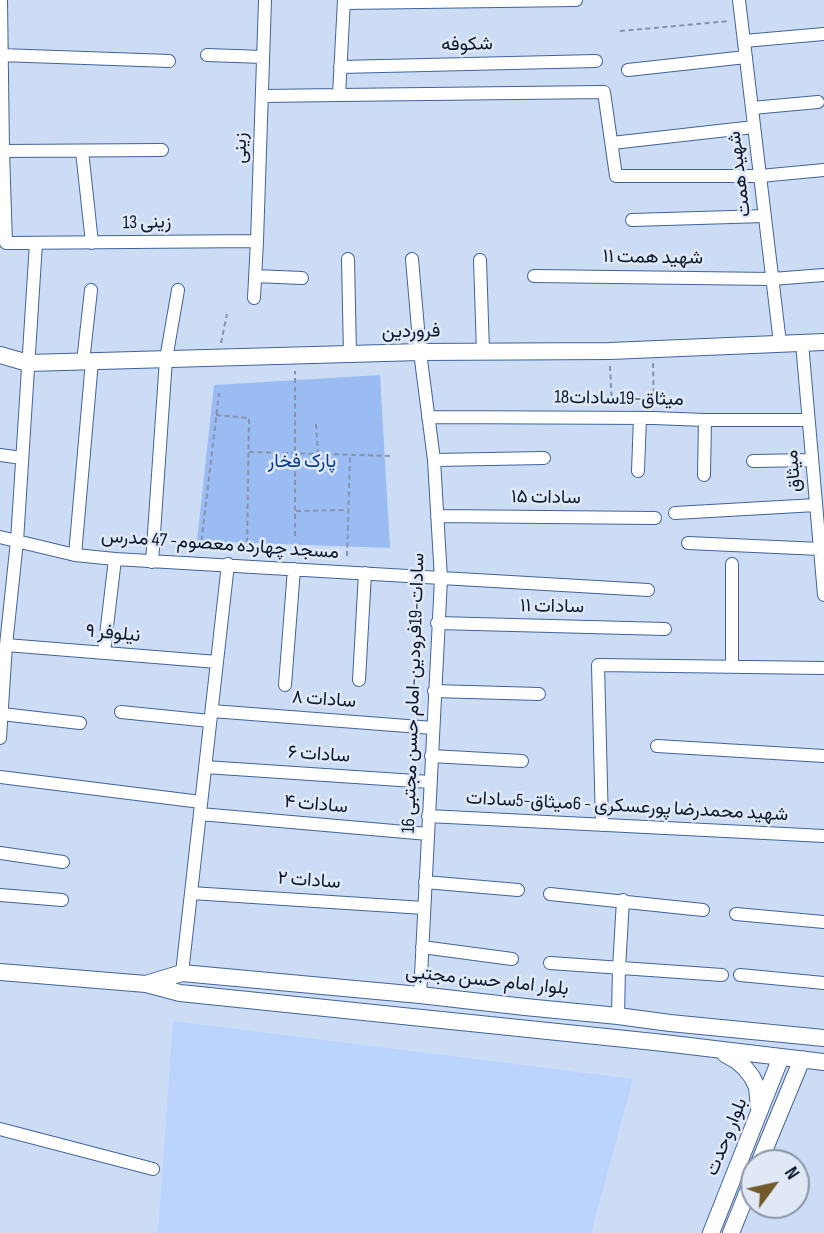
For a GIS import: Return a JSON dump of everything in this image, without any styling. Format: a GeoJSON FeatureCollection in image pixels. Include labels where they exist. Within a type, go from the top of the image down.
{"type":"FeatureCollection","features":[{"type":"Feature","properties":{"kind":"main road","name":"فروردین"},"geometry":{"type":"LineString","coordinates":[[0,355],[29,363],[419,352],[610,351],[824,342]]}},
{"type":"Feature","properties":{"kind":"main road","name":"بلوار امام حسن مجتبی"},"geometry":{"type":"LineString","coordinates":[[0,972],[146,984],[180,993],[824,1062]]}},
{"type":"Feature","properties":{"kind":"main road","name":"بلوار امام حسن مجتبی"},"geometry":{"type":"LineString","coordinates":[[146,984],[182,973],[824,1038]]}},
{"type":"Feature","properties":{"kind":"main road"},"geometry":{"type":"LineString","coordinates":[[713,1050],[729,1055],[746,1068],[757,1087],[760,1111]]}},
{"type":"Feature","properties":{"kind":"main road","name":"بلوار وحدت"},"geometry":{"type":"LineString","coordinates":[[712,1233],[781,1057]]}},
{"type":"Feature","properties":{"kind":"main road","name":"بلوار وحدت"},"geometry":{"type":"LineString","coordinates":[[766,1149],[802,1059]]}},
{"type":"Feature","properties":{"kind":"main road","name":"بلوار وحدت"},"geometry":{"type":"LineString","coordinates":[[731,1233],[740,1211]]}},
{"type":"Feature","properties":{"kind":"street"},"geometry":{"type":"LineString","coordinates":[[1,0],[3,243]]}},
{"type":"Feature","properties":{"kind":"street","name":"زینی"},"geometry":{"type":"LineString","coordinates":[[254,298],[265,0]]}},
{"type":"Feature","properties":{"kind":"street"},"geometry":{"type":"LineString","coordinates":[[339,95],[344,1],[576,0]]}},
{"type":"Feature","properties":{"kind":"street","name":"شهید همت"},"geometry":{"type":"LineString","coordinates":[[739,0],[780,343]]}},
{"type":"Feature","properties":{"kind":"street"},"geometry":{"type":"LineString","coordinates":[[744,41],[824,34]]}},
{"type":"Feature","properties":{"kind":"street"},"geometry":{"type":"LineString","coordinates":[[1,55],[169,61]]}},
{"type":"Feature","properties":{"kind":"street"},"geometry":{"type":"LineString","coordinates":[[207,55],[263,57]]}},
{"type":"Feature","properties":{"kind":"street"},"geometry":{"type":"LineString","coordinates":[[628,70],[746,57]]}},
{"type":"Feature","properties":{"kind":"street","name":"شکوفه"},"geometry":{"type":"LineString","coordinates":[[341,67],[596,61]]}},
{"type":"Feature","properties":{"kind":"street"},"geometry":{"type":"LineString","coordinates":[[262,96],[604,92],[616,176],[760,176],[824,170]]}},
{"type":"Feature","properties":{"kind":"street"},"geometry":{"type":"LineString","coordinates":[[752,108],[818,102]]}},
{"type":"Feature","properties":{"kind":"street"},"geometry":{"type":"LineString","coordinates":[[612,143],[754,127]]}},
{"type":"Feature","properties":{"kind":"street"},"geometry":{"type":"LineString","coordinates":[[3,151],[162,150]]}},
{"type":"Feature","properties":{"kind":"street"},"geometry":{"type":"LineString","coordinates":[[82,151],[92,243]]}},
{"type":"Feature","properties":{"kind":"street"},"geometry":{"type":"LineString","coordinates":[[632,220],[765,216]]}},
{"type":"Feature","properties":{"kind":"street","name":"زینی 13"},"geometry":{"type":"LineString","coordinates":[[3,243],[257,241]]}},
{"type":"Feature","properties":{"kind":"street"},"geometry":{"type":"LineString","coordinates":[[0,738],[1,695],[17,541],[36,243]]}},
{"type":"Feature","properties":{"kind":"street"},"geometry":{"type":"LineString","coordinates":[[348,259],[350,355]]}},
{"type":"Feature","properties":{"kind":"street","name":"سادات-19فرودین-امام حسن مجتبی 16"},"geometry":{"type":"LineString","coordinates":[[412,259],[419,352],[434,460],[440,579],[420,995]]}},
{"type":"Feature","properties":{"kind":"street"},"geometry":{"type":"LineString","coordinates":[[480,260],[483,352]]}},
{"type":"Feature","properties":{"kind":"street","name":"شهید همت ۱۱"},"geometry":{"type":"LineString","coordinates":[[534,276],[772,279],[824,275]]}},
{"type":"Feature","properties":{"kind":"street"},"geometry":{"type":"LineString","coordinates":[[255,276],[302,278]]}},
{"type":"Feature","properties":{"kind":"street"},"geometry":{"type":"LineString","coordinates":[[75,555],[91,290]]}},
{"type":"Feature","properties":{"kind":"street"},"geometry":{"type":"LineString","coordinates":[[152,562],[166,359],[178,290]]}},
{"type":"Feature","properties":{"kind":"street","name":"میثاق"},"geometry":{"type":"LineString","coordinates":[[802,343],[824,595]]}},
{"type":"Feature","properties":{"kind":"street","name":"18میثاق-19سادات"},"geometry":{"type":"LineString","coordinates":[[428,417],[808,420]]}},
{"type":"Feature","properties":{"kind":"street"},"geometry":{"type":"LineString","coordinates":[[638,471],[640,418]]}},
{"type":"Feature","properties":{"kind":"street"},"geometry":{"type":"LineString","coordinates":[[704,475],[705,421]]}},
{"type":"Feature","properties":{"kind":"street"},"geometry":{"type":"LineString","coordinates":[[0,455],[22,458]]}},
{"type":"Feature","properties":{"kind":"street"},"geometry":{"type":"LineString","coordinates":[[434,460],[544,458]]}},
{"type":"Feature","properties":{"kind":"street"},"geometry":{"type":"LineString","coordinates":[[753,461],[812,460]]}},
{"type":"Feature","properties":{"kind":"street"},"geometry":{"type":"LineString","coordinates":[[675,513],[816,505]]}},
{"type":"Feature","properties":{"kind":"street","name":"سادات ۱۵"},"geometry":{"type":"LineString","coordinates":[[437,516],[654,518]]}},
{"type":"Feature","properties":{"kind":"street","name":"مسجد چهارده معصوم- 47 مدرس"},"geometry":{"type":"LineString","coordinates":[[0,537],[75,555],[115,559],[648,590]]}},
{"type":"Feature","properties":{"kind":"street"},"geometry":{"type":"LineString","coordinates":[[688,544],[820,549]]}},
{"type":"Feature","properties":{"kind":"street"},"geometry":{"type":"LineString","coordinates":[[104,652],[115,559]]}},
{"type":"Feature","properties":{"kind":"street"},"geometry":{"type":"LineString","coordinates":[[182,973],[228,564]]}},
{"type":"Feature","properties":{"kind":"street"},"geometry":{"type":"LineString","coordinates":[[732,564],[732,667]]}},
{"type":"Feature","properties":{"kind":"street"},"geometry":{"type":"LineString","coordinates":[[285,685],[294,569]]}},
{"type":"Feature","properties":{"kind":"street"},"geometry":{"type":"LineString","coordinates":[[359,680],[365,573]]}},
{"type":"Feature","properties":{"kind":"street","name":"سادات ۱۱"},"geometry":{"type":"LineString","coordinates":[[438,623],[665,629]]}},
{"type":"Feature","properties":{"kind":"street","name":"نیلوفر ۹"},"geometry":{"type":"LineString","coordinates":[[6,645],[217,662]]}},
{"type":"Feature","properties":{"kind":"street"},"geometry":{"type":"LineString","coordinates":[[603,825],[598,665],[824,668]]}},
{"type":"Feature","properties":{"kind":"street"},"geometry":{"type":"LineString","coordinates":[[434,691],[539,694]]}},
{"type":"Feature","properties":{"kind":"street","name":"سادات ۸"},"geometry":{"type":"LineString","coordinates":[[121,712],[433,728]]}},
{"type":"Feature","properties":{"kind":"street"},"geometry":{"type":"LineString","coordinates":[[2,714],[80,723]]}},
{"type":"Feature","properties":{"kind":"street"},"geometry":{"type":"LineString","coordinates":[[657,746],[824,755]]}},
{"type":"Feature","properties":{"kind":"street"},"geometry":{"type":"LineString","coordinates":[[431,756],[522,761]]}},
{"type":"Feature","properties":{"kind":"street","name":"سادات ۶"},"geometry":{"type":"LineString","coordinates":[[205,767],[430,782]]}},
{"type":"Feature","properties":{"kind":"street","name":"سادات ۴"},"geometry":{"type":"LineString","coordinates":[[0,778],[201,808],[428,834]]}},
{"type":"Feature","properties":{"kind":"street","name":"شهید محمدرضا پورعسکری - 6میثاق-5سادات"},"geometry":{"type":"LineString","coordinates":[[428,816],[824,836]]}},
{"type":"Feature","properties":{"kind":"street"},"geometry":{"type":"LineString","coordinates":[[0,853],[63,862]]}},
{"type":"Feature","properties":{"kind":"street"},"geometry":{"type":"LineString","coordinates":[[425,882],[518,890]]}},
{"type":"Feature","properties":{"kind":"street","name":"سادات ۲"},"geometry":{"type":"LineString","coordinates":[[191,893],[424,908]]}},
{"type":"Feature","properties":{"kind":"street"},"geometry":{"type":"LineString","coordinates":[[550,894],[703,910]]}},
{"type":"Feature","properties":{"kind":"street"},"geometry":{"type":"LineString","coordinates":[[0,895],[62,900]]}},
{"type":"Feature","properties":{"kind":"street"},"geometry":{"type":"LineString","coordinates":[[618,1016],[623,900]]}},
{"type":"Feature","properties":{"kind":"street"},"geometry":{"type":"LineString","coordinates":[[736,914],[824,922]]}},
{"type":"Feature","properties":{"kind":"street"},"geometry":{"type":"LineString","coordinates":[[422,947],[512,959]]}},
{"type":"Feature","properties":{"kind":"street"},"geometry":{"type":"LineString","coordinates":[[550,963],[722,975]]}},
{"type":"Feature","properties":{"kind":"street"},"geometry":{"type":"LineString","coordinates":[[740,975],[824,982]]}},
{"type":"Feature","properties":{"kind":"street"},"geometry":{"type":"LineString","coordinates":[[0,1129],[153,1168]]}},
{"type":"Feature","properties":{"kind":"path"},"geometry":{"type":"LineString","coordinates":[[620,31],[742,20]]}},
{"type":"Feature","properties":{"kind":"path"},"geometry":{"type":"LineString","coordinates":[[218,358],[227,314]]}},
{"type":"Feature","properties":{"kind":"path"},"geometry":{"type":"LineString","coordinates":[[653,348],[654,418]]}},
{"type":"Feature","properties":{"kind":"path"},"geometry":{"type":"LineString","coordinates":[[610,351],[612,417]]}},
{"type":"Feature","properties":{"kind":"path"},"geometry":{"type":"LineString","coordinates":[[295,536],[296,356]]}},
{"type":"Feature","properties":{"kind":"path"},"geometry":{"type":"LineString","coordinates":[[216,415],[249,418],[247,547],[201,545],[216,415],[219,393]]}},
{"type":"Feature","properties":{"kind":"path"},"geometry":{"type":"LineString","coordinates":[[316,424],[318,454]]}},
{"type":"Feature","properties":{"kind":"path"},"geometry":{"type":"LineString","coordinates":[[248,452],[393,456]]}},
{"type":"Feature","properties":{"kind":"path"},"geometry":{"type":"LineString","coordinates":[[347,556],[350,455]]}},
{"type":"Feature","properties":{"kind":"path"},"geometry":{"type":"LineString","coordinates":[[295,511],[348,510]]}},
{"type":"Feature","properties":{"kind":"shaded area"},"geometry":{"type":"Polygon","coordinates":[[[173,1021],[633,1079],[591,1233],[158,1233],[173,1021]]]}},
{"type":"Feature","properties":{"kind":"green space","name":"پارک فخار"},"geometry":{"type":"Polygon","coordinates":[[[380,375],[390,548],[197,541],[214,385],[380,375]]]}}]}
